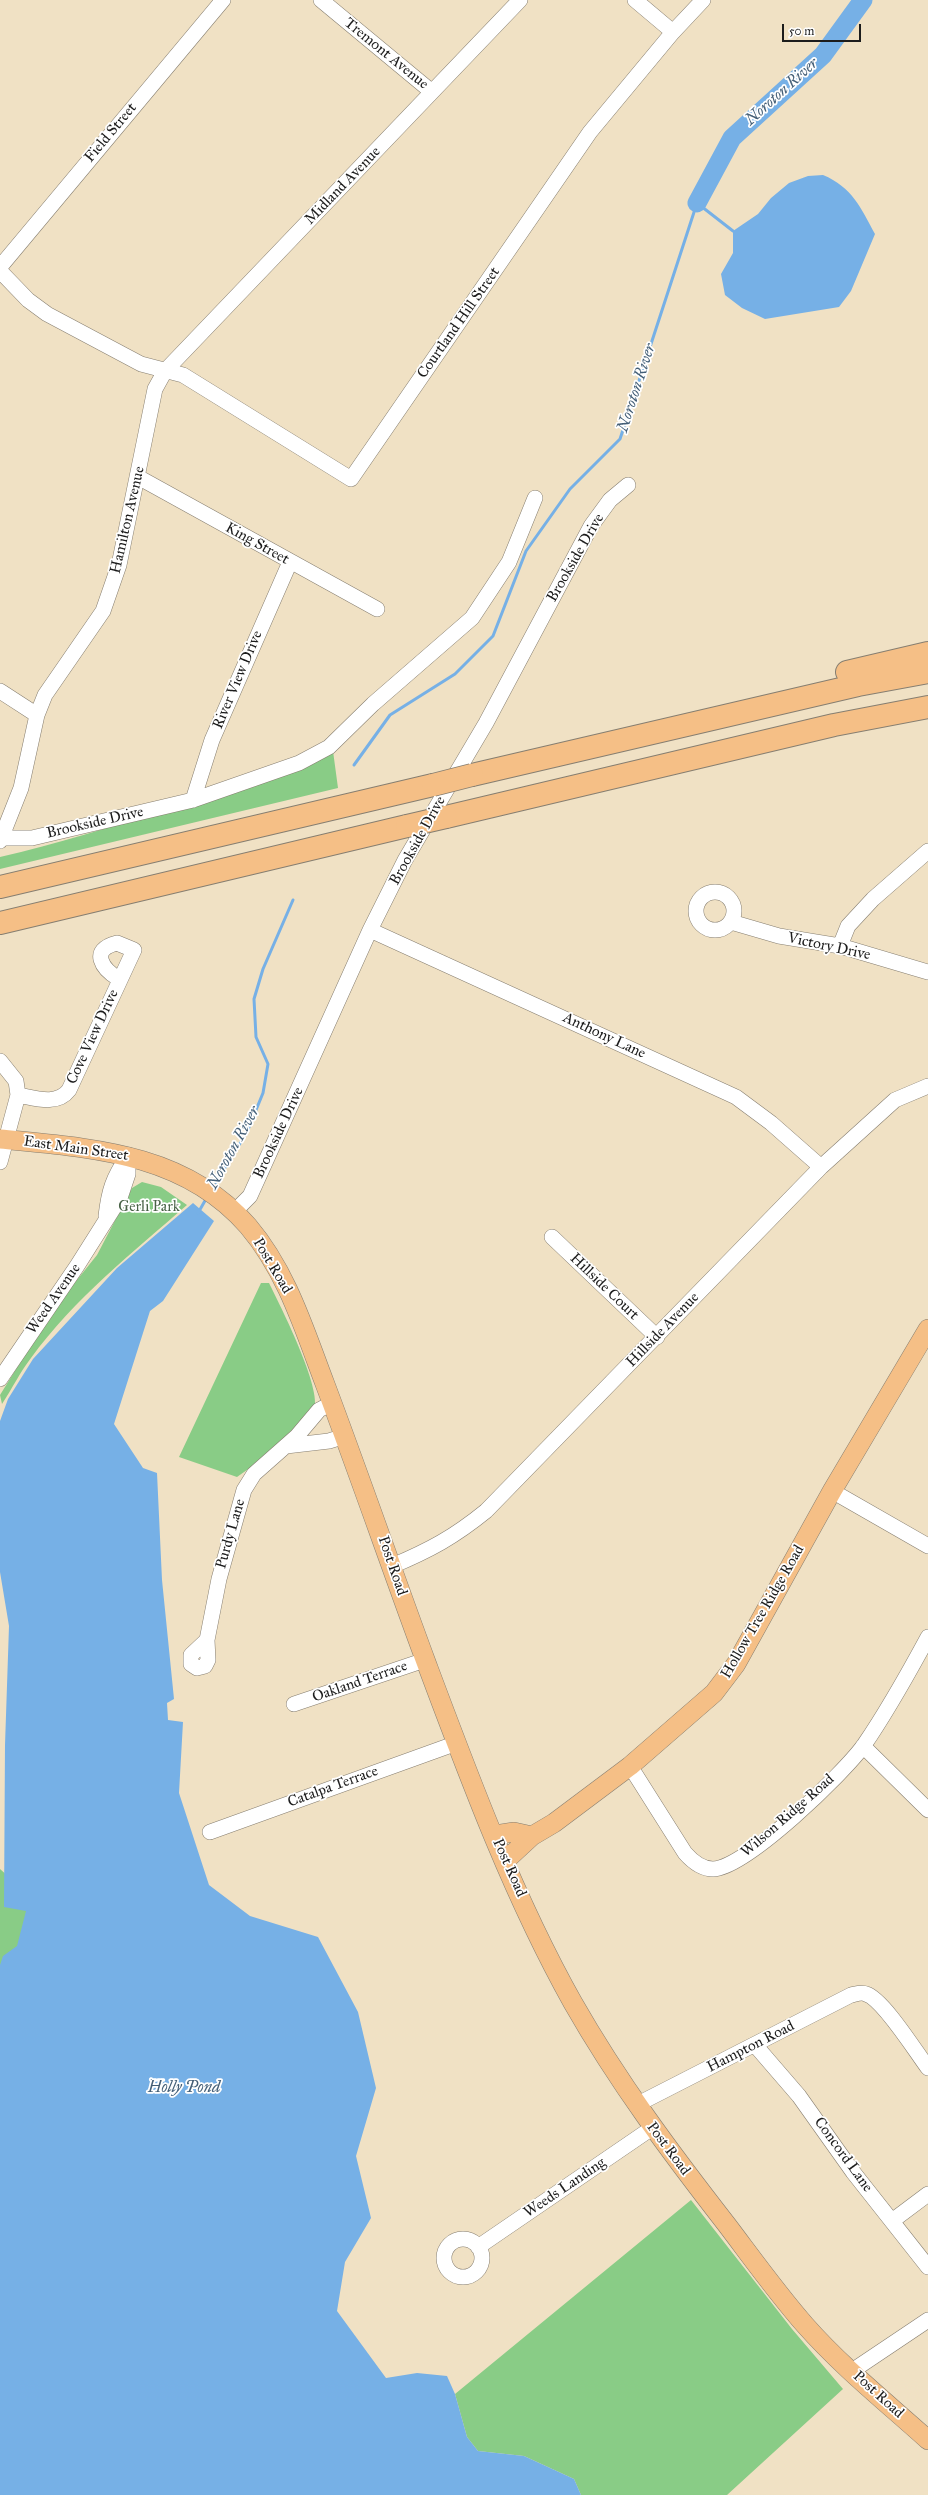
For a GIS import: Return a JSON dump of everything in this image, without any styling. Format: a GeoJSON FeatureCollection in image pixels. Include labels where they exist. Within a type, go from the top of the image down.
{"type":"FeatureCollection","features":[{"type":"Feature","properties":{"kind":"highway"},"geometry":{"type":"LineString","coordinates":[[766,706],[814,679],[928,654]]}},
{"type":"Feature","properties":{"kind":"highway"},"geometry":{"type":"LineString","coordinates":[[7,886],[858,684],[928,672]]}},
{"type":"Feature","properties":{"kind":"highway"},"geometry":{"type":"LineString","coordinates":[[7,922],[834,725],[928,707]]}},
{"type":"Feature","properties":{"kind":"main road","name":"East Main Street"},"geometry":{"type":"LineString","coordinates":[[4,1139],[128,1155],[158,1165],[201,1186],[231,1209]]}},
{"type":"Feature","properties":{"kind":"main road","name":"Post Road"},"geometry":{"type":"LineString","coordinates":[[231,1209],[262,1244],[285,1283],[345,1436],[425,1660],[457,1743],[505,1862],[573,2002],[636,2105],[652,2128],[806,2326],[852,2371],[928,2440]]}},
{"type":"Feature","properties":{"kind":"main road","name":"Hollow Tree Ridge Road"},"geometry":{"type":"LineString","coordinates":[[505,1862],[532,1836],[554,1823],[630,1766],[714,1693],[736,1664],[832,1491],[928,1329]]}},
{"type":"Feature","properties":{"kind":"main road"},"geometry":{"type":"LineString","coordinates":[[494,1835],[514,1832],[532,1836]]}},
{"type":"Feature","properties":{"kind":"street","name":"Field Street"},"geometry":{"type":"LineString","coordinates":[[0,267],[222,0]]}},
{"type":"Feature","properties":{"kind":"street","name":"Tremont Avenue"},"geometry":{"type":"LineString","coordinates":[[320,0],[432,92]]}},
{"type":"Feature","properties":{"kind":"street","name":"Midland Avenue"},"geometry":{"type":"LineString","coordinates":[[165,371],[520,0]]}},
{"type":"Feature","properties":{"kind":"street"},"geometry":{"type":"LineString","coordinates":[[635,0],[673,32]]}},
{"type":"Feature","properties":{"kind":"street","name":"Courtland Hill Street"},"geometry":{"type":"LineString","coordinates":[[165,371],[183,375],[351,479],[590,132],[673,32],[703,0]]}},
{"type":"Feature","properties":{"kind":"street"},"geometry":{"type":"LineString","coordinates":[[0,271],[28,300],[47,314],[141,364],[165,371]]}},
{"type":"Feature","properties":{"kind":"street","name":"Hamilton Avenue"},"geometry":{"type":"LineString","coordinates":[[1,839],[21,788],[37,715],[45,695],[103,611],[119,564],[155,389],[165,371]]}},
{"type":"Feature","properties":{"kind":"street","name":"King Street"},"geometry":{"type":"LineString","coordinates":[[138,477],[377,609]]}},
{"type":"Feature","properties":{"kind":"street","name":"Brookside Drive"},"geometry":{"type":"LineString","coordinates":[[231,1209],[250,1196],[370,930],[405,860],[486,723],[591,526],[610,500],[628,485]]}},
{"type":"Feature","properties":{"kind":"street","name":"Brookside Drive"},"geometry":{"type":"LineString","coordinates":[[1,839],[32,838],[193,800],[299,763],[329,747],[373,704],[472,618],[509,562],[535,498]]}},
{"type":"Feature","properties":{"kind":"street","name":"River View Drive"},"geometry":{"type":"LineString","coordinates":[[193,800],[212,740],[290,562]]}},
{"type":"Feature","properties":{"kind":"street"},"geometry":{"type":"LineString","coordinates":[[0,691],[37,715]]}},
{"type":"Feature","properties":{"kind":"street"},"geometry":{"type":"LineString","coordinates":[[840,946],[848,926],[873,899],[928,851]]}},
{"type":"Feature","properties":{"kind":"street","name":"Victory Drive"},"geometry":{"type":"LineString","coordinates":[[731,922],[779,936],[840,946],[928,972]]}},
{"type":"Feature","properties":{"kind":"street","name":"Anthony Lane"},"geometry":{"type":"LineString","coordinates":[[370,930],[736,1097],[771,1123],[821,1167]]}},
{"type":"Feature","properties":{"kind":"street","name":"Cove View Drive"},"geometry":{"type":"LineString","coordinates":[[18,1094],[51,1099],[57,1099],[66,1094],[119,979]]}},
{"type":"Feature","properties":{"kind":"street"},"geometry":{"type":"LineString","coordinates":[[0,1061],[16,1081],[18,1094],[4,1139],[0,1162]]}},
{"type":"Feature","properties":{"kind":"street","name":"Hillside Avenue"},"geometry":{"type":"LineString","coordinates":[[392,1566],[431,1550],[449,1539],[486,1511],[821,1167],[895,1100],[928,1086]]}},
{"type":"Feature","properties":{"kind":"street","name":"Weed Avenue"},"geometry":{"type":"LineString","coordinates":[[0,1379],[77,1266],[106,1217],[120,1198],[128,1174],[128,1155]]}},
{"type":"Feature","properties":{"kind":"street","name":"Hillside Court"},"geometry":{"type":"LineString","coordinates":[[552,1237],[656,1337]]}},
{"type":"Feature","properties":{"kind":"street","name":"Purdy Lane"},"geometry":{"type":"LineString","coordinates":[[207,1640],[225,1551],[244,1490],[254,1474],[286,1446],[319,1410],[332,1402]]}},
{"type":"Feature","properties":{"kind":"street"},"geometry":{"type":"LineString","coordinates":[[286,1446],[329,1441],[345,1436]]}},
{"type":"Feature","properties":{"kind":"street"},"geometry":{"type":"LineString","coordinates":[[832,1491],[928,1546]]}},
{"type":"Feature","properties":{"kind":"street","name":"Wilson Ridge Road"},"geometry":{"type":"LineString","coordinates":[[630,1766],[685,1853],[692,1861],[703,1867],[713,1869],[737,1860],[760,1845],[810,1801],[863,1746],[894,1699],[928,1637]]}},
{"type":"Feature","properties":{"kind":"street","name":"Oakland Terrace"},"geometry":{"type":"LineString","coordinates":[[294,1704],[425,1660]]}},
{"type":"Feature","properties":{"kind":"street","name":"Catalpa Terrace"},"geometry":{"type":"LineString","coordinates":[[210,1832],[457,1743]]}},
{"type":"Feature","properties":{"kind":"street"},"geometry":{"type":"LineString","coordinates":[[863,1746],[928,1810]]}},
{"type":"Feature","properties":{"kind":"street","name":"Hampton Road"},"geometry":{"type":"LineString","coordinates":[[636,2105],[851,1995],[867,1994],[881,2004],[928,2068]]}},
{"type":"Feature","properties":{"kind":"street","name":"Concord Lane"},"geometry":{"type":"LineString","coordinates":[[755,2045],[799,2096],[853,2172],[928,2267]]}},
{"type":"Feature","properties":{"kind":"street","name":"Weeds Landing"},"geometry":{"type":"LineString","coordinates":[[478,2247],[652,2128]]}},
{"type":"Feature","properties":{"kind":"street"},"geometry":{"type":"LineString","coordinates":[[892,2221],[928,2194]]}},
{"type":"Feature","properties":{"kind":"street"},"geometry":{"type":"LineString","coordinates":[[852,2371],[928,2320]]}},
{"type":"Feature","properties":{"kind":"green space"},"geometry":{"type":"Polygon","coordinates":[[[333,751],[338,788],[0,869],[0,857],[42,847],[126,822],[333,751]]]}},
{"type":"Feature","properties":{"kind":"green space","name":"Gerli Park"},"geometry":{"type":"Polygon","coordinates":[[[142,1182],[161,1187],[187,1205],[105,1277],[66,1316],[27,1363],[2,1404],[0,1395],[52,1311],[97,1255],[132,1188],[142,1182]]]}},
{"type":"Feature","properties":{"kind":"green space"},"geometry":{"type":"Polygon","coordinates":[[[261,1283],[269,1283],[299,1347],[312,1385],[315,1400],[314,1410],[308,1420],[291,1438],[237,1477],[179,1457],[261,1283]]]}},
{"type":"Feature","properties":{"kind":"green space"},"geometry":{"type":"Polygon","coordinates":[[[0,1869],[27,1893],[38,1908],[0,2010],[0,1869]]]}},
{"type":"Feature","properties":{"kind":"green space"},"geometry":{"type":"Polygon","coordinates":[[[691,2200],[792,2329],[843,2389],[727,2495],[581,2495],[574,2479],[524,2456],[478,2451],[467,2437],[455,2394],[691,2200]]]}},
{"type":"Feature","properties":{"kind":"water"},"geometry":{"type":"Polygon","coordinates":[[[823,175],[833,180],[849,192],[860,207],[875,234],[851,291],[839,307],[765,319],[742,308],[725,295],[721,274],[733,253],[733,231],[758,214],[771,198],[789,183],[808,176],[823,175]]]}},
{"type":"Feature","properties":{"kind":"water","name":"Holly Pond"},"geometry":{"type":"Polygon","coordinates":[[[193,1203],[214,1221],[163,1301],[150,1311],[114,1424],[143,1468],[157,1473],[162,1580],[174,1699],[167,1703],[168,1720],[183,1722],[179,1793],[209,1885],[250,1916],[318,1937],[358,2012],[376,2088],[356,2156],[371,2218],[345,2262],[337,2311],[386,2378],[417,2373],[447,2376],[455,2394],[467,2437],[478,2451],[524,2456],[574,2479],[581,2495],[0,2495],[0,1965],[3,1956],[17,1946],[26,1911],[4,1907],[5,1745],[9,1626],[0,1572],[0,1421],[8,1399],[33,1359],[117,1268],[193,1203]]]}},
{"type":"Feature","properties":{"kind":"waterway","name":"Noroton River"},"geometry":{"type":"LineString","coordinates":[[697,203],[732,138],[823,55],[863,0]]}},
{"type":"Feature","properties":{"kind":"waterway","name":"Noroton River"},"geometry":{"type":"LineString","coordinates":[[354,765],[390,715],[455,674],[493,636],[526,551],[570,489],[620,439],[697,203],[733,231]]}},
{"type":"Feature","properties":{"kind":"waterway","name":"Noroton River"},"geometry":{"type":"LineString","coordinates":[[213,1187],[247,1132],[263,1093],[268,1064],[256,1037],[254,999],[263,969],[293,900]]}},
{"type":"Feature","properties":{"kind":"waterway","name":"Noroton River"},"geometry":{"type":"LineString","coordinates":[[198,1213],[206,1199]]}}]}
